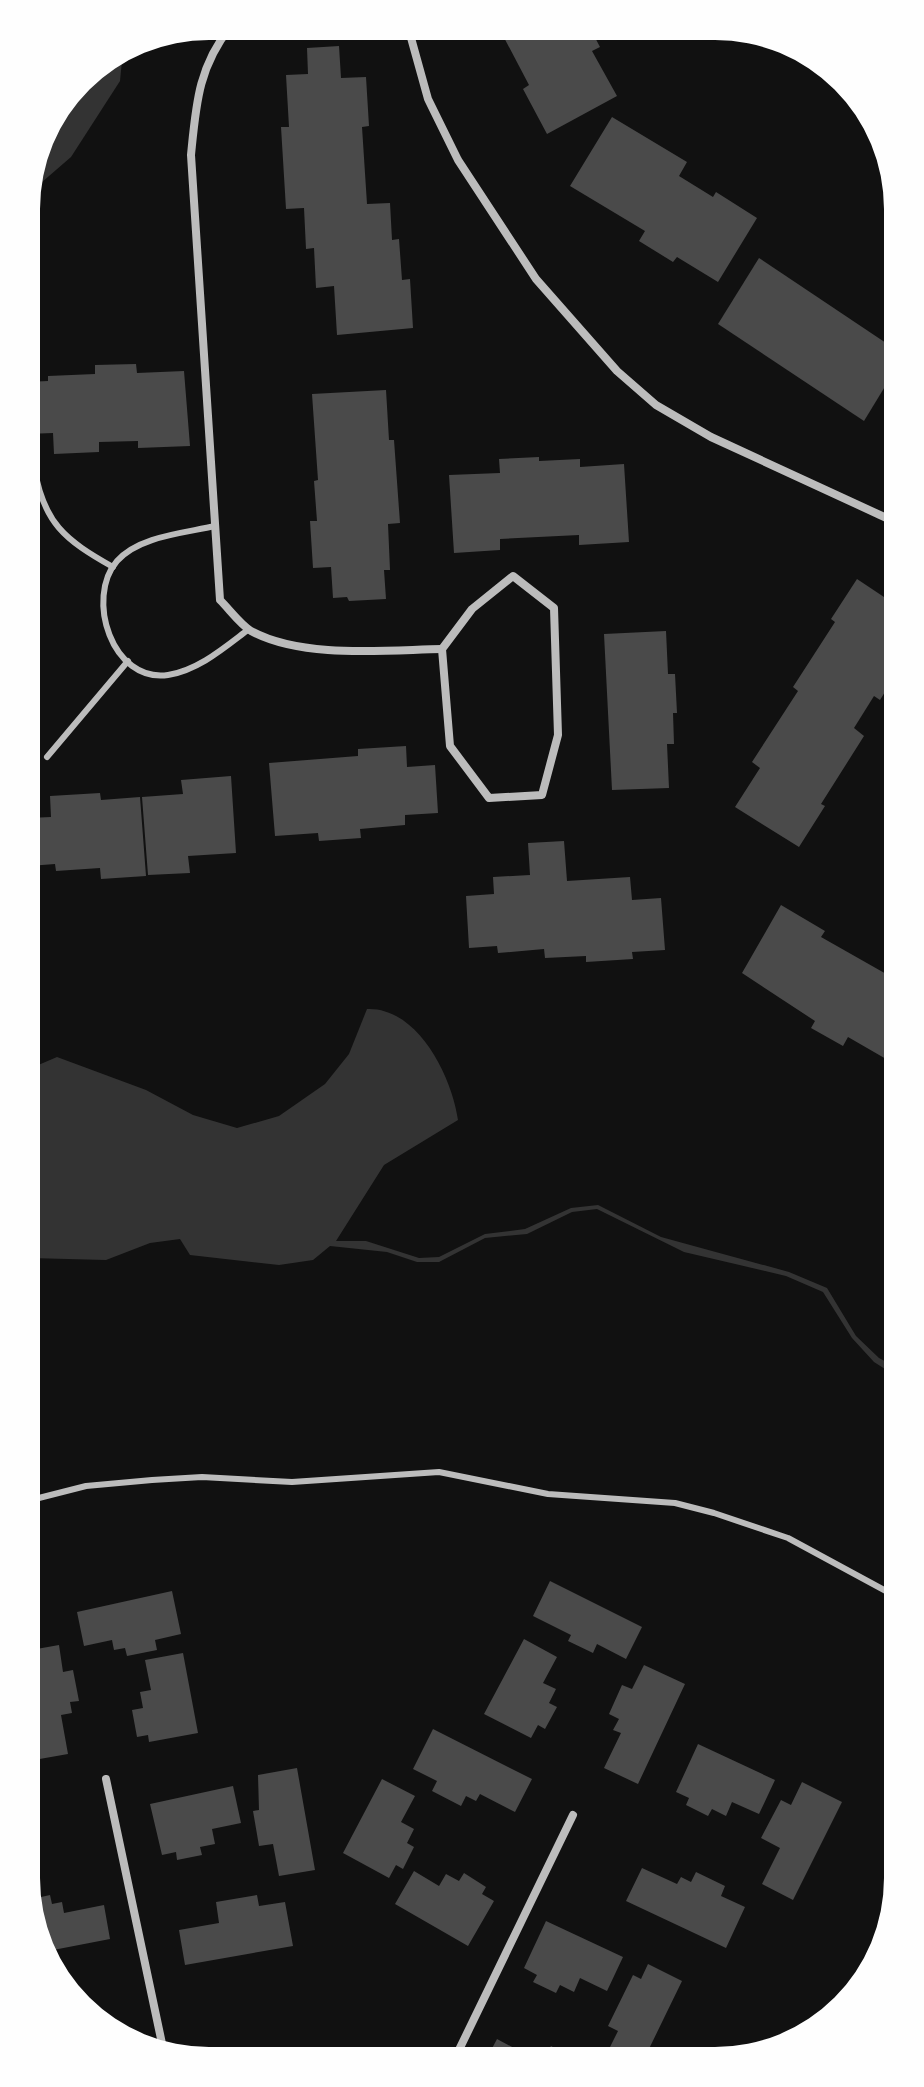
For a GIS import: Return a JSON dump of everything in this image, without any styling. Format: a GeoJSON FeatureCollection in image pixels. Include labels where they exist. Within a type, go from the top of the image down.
{"type":"FeatureCollection","features":[{"type":"Feature","properties":{"kind":"street"},"geometry":{"type":"LineString","coordinates":[[220,40],[197,88],[191,155],[220,600],[249,629],[273,640],[336,650],[442,649]]}},
{"type":"Feature","properties":{"kind":"street"},"geometry":{"type":"LineString","coordinates":[[412,40],[428,99],[458,160],[536,279],[617,371],[656,405],[711,437],[884,517]]}},
{"type":"Feature","properties":{"kind":"street"},"geometry":{"type":"LineString","coordinates":[[513,576],[554,608],[558,735],[542,795],[489,798],[450,746],[442,649],[472,609],[513,576]]}},
{"type":"Feature","properties":{"kind":"street"},"geometry":{"type":"LineString","coordinates":[[106,1779],[161,2040]]}},
{"type":"Feature","properties":{"kind":"street"},"geometry":{"type":"LineString","coordinates":[[460,2047],[573,1815]]}},
{"type":"Feature","properties":{"kind":"lane"},"geometry":{"type":"LineString","coordinates":[[40,494],[50,519],[65,537],[113,567]]}},
{"type":"Feature","properties":{"kind":"lane"},"geometry":{"type":"LineString","coordinates":[[215,526],[134,548],[113,567],[107,578],[102,604],[106,624],[119,652],[137,670],[166,675],[193,667],[249,629]]}},
{"type":"Feature","properties":{"kind":"lane"},"geometry":{"type":"LineString","coordinates":[[47,757],[128,661]]}},
{"type":"Feature","properties":{"kind":"lane"},"geometry":{"type":"LineString","coordinates":[[40,1498],[86,1486],[152,1480],[202,1477],[292,1482],[439,1472],[548,1494],[675,1503],[714,1513],[788,1538],[884,1590]]}},
{"type":"Feature","properties":{"kind":"shaded area"},"geometry":{"type":"Polygon","coordinates":[[[122,64],[120,81],[71,157],[42,182],[53,144],[68,115],[89,89],[122,64]]]}},
{"type":"Feature","properties":{"kind":"shaded area"},"geometry":{"type":"Polygon","coordinates":[[[367,1009],[385,1011],[402,1019],[417,1032],[440,1065],[458,1120],[384,1165],[336,1241],[366,1241],[419,1258],[439,1257],[485,1234],[525,1229],[571,1208],[598,1205],[661,1237],[789,1272],[827,1288],[856,1336],[884,1361],[884,1368],[852,1338],[823,1292],[786,1276],[684,1252],[597,1209],[572,1212],[527,1234],[485,1238],[439,1262],[417,1262],[387,1252],[330,1246],[313,1260],[279,1265],[190,1255],[180,1239],[150,1243],[106,1260],[40,1258],[40,1064],[57,1057],[146,1090],[193,1115],[237,1128],[279,1116],[325,1084],[349,1054],[367,1009]]]}},
{"type":"Feature","properties":{"kind":"building"},"geometry":{"type":"Polygon","coordinates":[[[505,40],[596,40],[600,47],[592,51],[617,96],[547,134],[523,89],[529,85],[505,40]]]}},
{"type":"Feature","properties":{"kind":"building"},"geometry":{"type":"Polygon","coordinates":[[[339,46],[341,78],[366,77],[369,126],[362,127],[367,204],[390,203],[392,240],[399,239],[402,280],[410,279],[413,328],[337,335],[334,286],[316,288],[314,248],[306,249],[304,208],[286,209],[281,127],[289,127],[286,75],[308,74],[307,48],[339,46]]]}},
{"type":"Feature","properties":{"kind":"building"},"geometry":{"type":"Polygon","coordinates":[[[612,117],[687,162],[679,176],[713,197],[716,192],[757,218],[718,282],[677,257],[673,262],[639,241],[645,231],[570,186],[612,117]]]}},
{"type":"Feature","properties":{"kind":"building"},"geometry":{"type":"Polygon","coordinates":[[[759,258],[884,342],[884,388],[864,421],[718,324],[759,258]]]}},
{"type":"Feature","properties":{"kind":"building"},"geometry":{"type":"Polygon","coordinates":[[[136,364],[137,373],[184,371],[190,446],[138,448],[138,441],[99,442],[99,452],[54,454],[53,433],[40,434],[40,381],[48,381],[48,376],[95,374],[95,365],[136,364]]]}},
{"type":"Feature","properties":{"kind":"building"},"geometry":{"type":"Polygon","coordinates":[[[386,390],[389,440],[394,440],[400,523],[388,524],[390,570],[384,570],[386,599],[349,601],[347,597],[333,598],[331,567],[313,568],[310,521],[317,521],[314,481],[318,480],[312,394],[386,390]]]}},
{"type":"Feature","properties":{"kind":"building"},"geometry":{"type":"Polygon","coordinates":[[[539,457],[539,461],[580,459],[580,467],[624,464],[629,542],[579,545],[579,535],[500,539],[500,550],[454,553],[449,475],[500,473],[499,459],[539,457]]]}},
{"type":"Feature","properties":{"kind":"building"},"geometry":{"type":"Polygon","coordinates":[[[857,579],[884,597],[884,694],[880,700],[874,696],[854,728],[864,736],[821,804],[825,806],[799,847],[735,807],[760,768],[752,762],[798,691],[793,687],[835,622],[831,619],[857,579]]]}},
{"type":"Feature","properties":{"kind":"building"},"geometry":{"type":"Polygon","coordinates":[[[666,631],[668,674],[675,674],[677,713],[673,713],[674,744],[667,744],[669,788],[612,790],[604,634],[666,631]]]}},
{"type":"Feature","properties":{"kind":"building"},"geometry":{"type":"Polygon","coordinates":[[[406,746],[407,767],[435,765],[438,813],[405,815],[405,825],[360,829],[361,838],[319,841],[318,833],[275,836],[269,763],[358,756],[358,749],[406,746]]]}},
{"type":"Feature","properties":{"kind":"building"},"geometry":{"type":"Polygon","coordinates":[[[231,776],[236,853],[188,856],[190,873],[148,875],[142,797],[183,794],[181,780],[231,776]]]}},
{"type":"Feature","properties":{"kind":"building"},"geometry":{"type":"Polygon","coordinates":[[[100,793],[101,800],[140,797],[146,876],[101,879],[100,868],[56,871],[55,864],[40,865],[40,818],[51,817],[50,796],[100,793]]]}},
{"type":"Feature","properties":{"kind":"building"},"geometry":{"type":"Polygon","coordinates":[[[564,841],[567,881],[630,877],[632,900],[661,898],[665,950],[632,952],[633,959],[586,962],[586,956],[545,958],[544,949],[498,953],[497,946],[469,948],[466,896],[494,894],[493,877],[530,875],[528,843],[564,841]]]}},
{"type":"Feature","properties":{"kind":"building"},"geometry":{"type":"Polygon","coordinates":[[[781,905],[825,931],[821,937],[884,973],[884,1058],[848,1037],[843,1046],[811,1028],[815,1021],[742,973],[781,905]]]}},
{"type":"Feature","properties":{"kind":"building"},"geometry":{"type":"Polygon","coordinates":[[[550,1581],[642,1627],[626,1659],[597,1644],[593,1653],[568,1641],[571,1635],[533,1616],[550,1581]]]}},
{"type":"Feature","properties":{"kind":"building"},"geometry":{"type":"Polygon","coordinates":[[[172,1591],[181,1634],[155,1640],[157,1650],[127,1656],[125,1648],[114,1650],[112,1640],[84,1646],[77,1612],[172,1591]]]}},
{"type":"Feature","properties":{"kind":"building"},"geometry":{"type":"Polygon","coordinates":[[[524,1639],[557,1657],[543,1683],[556,1689],[549,1703],[557,1707],[545,1729],[538,1725],[531,1738],[484,1714],[524,1639]]]}},
{"type":"Feature","properties":{"kind":"building"},"geometry":{"type":"Polygon","coordinates":[[[59,1645],[63,1672],[73,1670],[79,1701],[70,1702],[72,1713],[61,1715],[68,1754],[40,1759],[40,1648],[59,1645]]]}},
{"type":"Feature","properties":{"kind":"building"},"geometry":{"type":"Polygon","coordinates":[[[183,1653],[198,1733],[149,1742],[148,1735],[137,1737],[132,1710],[143,1708],[140,1692],[151,1690],[145,1660],[183,1653]]]}},
{"type":"Feature","properties":{"kind":"building"},"geometry":{"type":"Polygon","coordinates":[[[644,1665],[685,1684],[638,1784],[604,1768],[621,1733],[613,1730],[619,1719],[609,1714],[622,1685],[632,1689],[644,1665]]]}},
{"type":"Feature","properties":{"kind":"building"},"geometry":{"type":"Polygon","coordinates":[[[433,1729],[532,1779],[515,1812],[480,1794],[476,1801],[466,1796],[461,1806],[432,1791],[437,1781],[413,1769],[433,1729]]]}},
{"type":"Feature","properties":{"kind":"building"},"geometry":{"type":"Polygon","coordinates":[[[698,1744],[775,1780],[759,1814],[732,1802],[726,1816],[712,1809],[708,1816],[686,1805],[689,1798],[676,1792],[698,1744]]]}},
{"type":"Feature","properties":{"kind":"building"},"geometry":{"type":"Polygon","coordinates":[[[297,1768],[315,1870],[279,1876],[273,1844],[259,1846],[253,1811],[259,1810],[258,1775],[297,1768]]]}},
{"type":"Feature","properties":{"kind":"building"},"geometry":{"type":"Polygon","coordinates":[[[382,1779],[415,1796],[401,1822],[414,1829],[407,1843],[414,1847],[403,1869],[396,1865],[389,1878],[343,1853],[382,1779]]]}},
{"type":"Feature","properties":{"kind":"building"},"geometry":{"type":"Polygon","coordinates":[[[802,1782],[842,1802],[793,1900],[762,1884],[780,1848],[761,1838],[781,1800],[791,1805],[802,1782]]]}},
{"type":"Feature","properties":{"kind":"building"},"geometry":{"type":"Polygon","coordinates":[[[233,1786],[241,1823],[212,1829],[215,1844],[200,1847],[202,1855],[177,1860],[176,1852],[162,1855],[150,1804],[233,1786]]]}},
{"type":"Feature","properties":{"kind":"building"},"geometry":{"type":"Polygon","coordinates":[[[642,1868],[677,1884],[681,1877],[691,1882],[696,1872],[725,1886],[721,1896],[745,1907],[726,1948],[626,1901],[642,1868]]]}},
{"type":"Feature","properties":{"kind":"building"},"geometry":{"type":"Polygon","coordinates":[[[414,1871],[439,1886],[446,1874],[459,1881],[464,1873],[486,1887],[482,1894],[494,1901],[468,1946],[395,1904],[414,1871]]]}},
{"type":"Feature","properties":{"kind":"building"},"geometry":{"type":"Polygon","coordinates":[[[50,1895],[52,1904],[62,1902],[64,1913],[104,1905],[110,1939],[56,1949],[41,1897],[50,1895]]]}},
{"type":"Feature","properties":{"kind":"building"},"geometry":{"type":"Polygon","coordinates":[[[257,1895],[259,1906],[285,1902],[293,1946],[185,1965],[179,1930],[219,1923],[216,1902],[257,1895]]]}},
{"type":"Feature","properties":{"kind":"building"},"geometry":{"type":"Polygon","coordinates":[[[546,1921],[623,1957],[607,1991],[580,1978],[574,1992],[560,1985],[556,1993],[533,1982],[537,1975],[524,1968],[546,1921]]]}},
{"type":"Feature","properties":{"kind":"building"},"geometry":{"type":"Polygon","coordinates":[[[648,1964],[682,1981],[650,2047],[610,2047],[618,2031],[608,2026],[633,1975],[641,1979],[648,1964]]]}},
{"type":"Feature","properties":{"kind":"building"},"geometry":{"type":"Polygon","coordinates":[[[497,2039],[512,2047],[493,2047],[497,2039]]]}}]}
